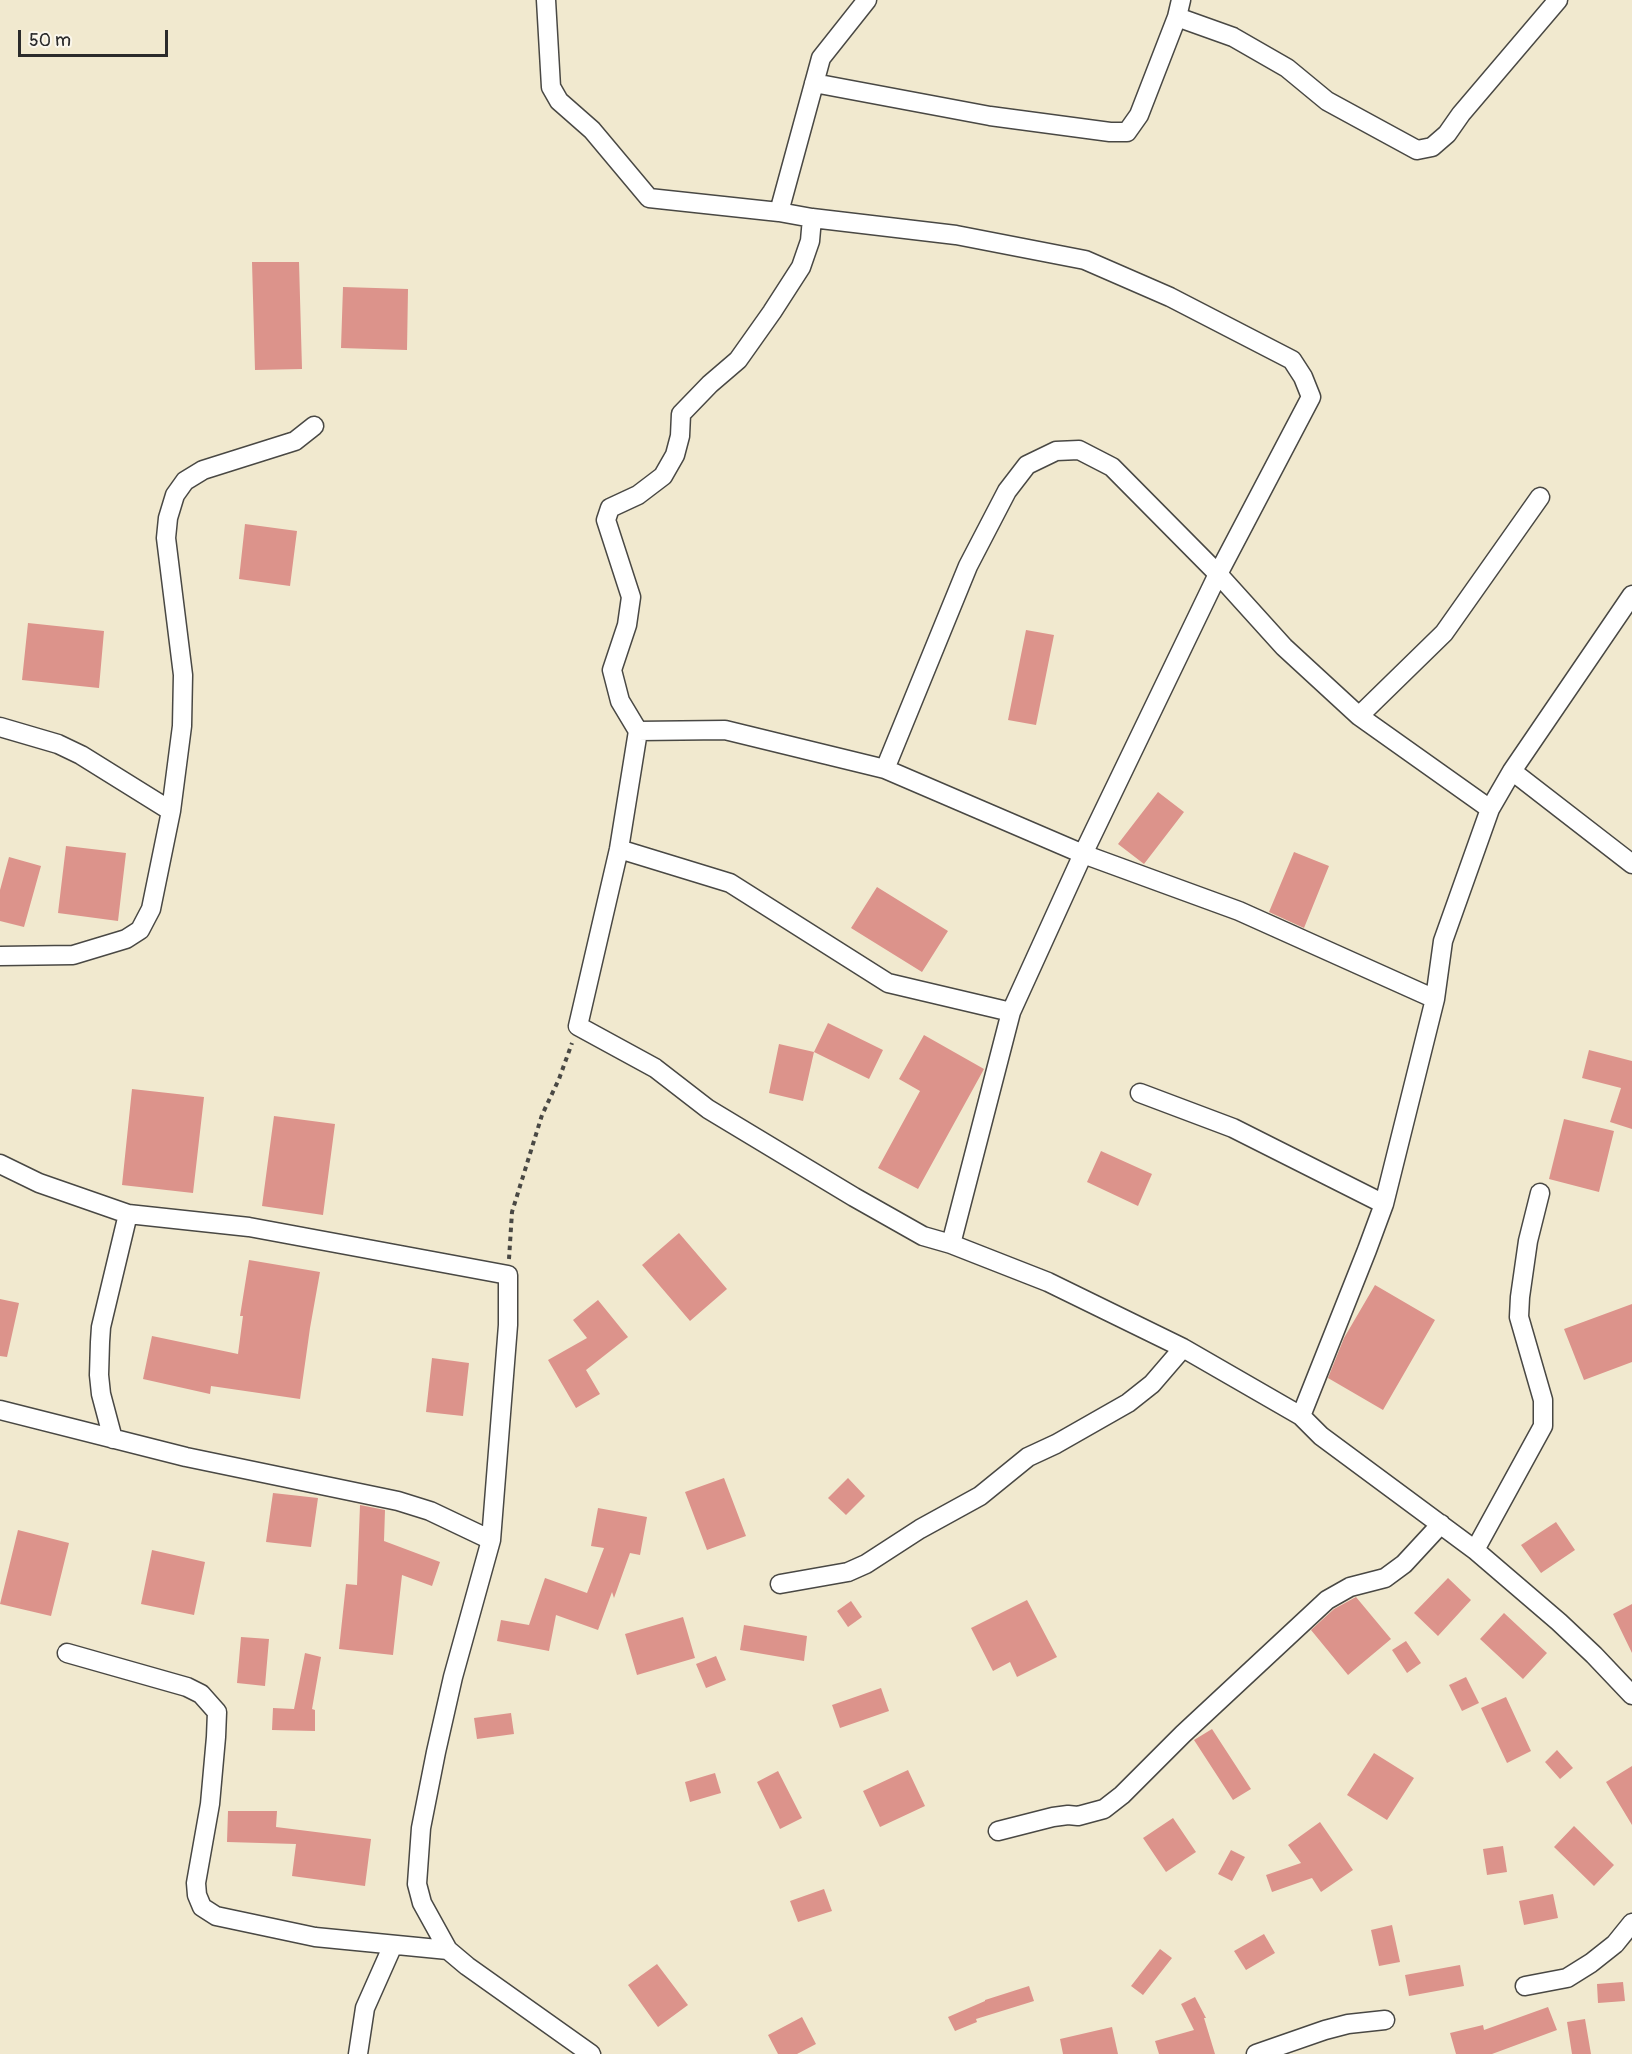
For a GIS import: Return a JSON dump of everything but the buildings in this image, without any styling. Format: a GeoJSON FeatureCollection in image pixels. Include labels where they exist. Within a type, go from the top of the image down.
{"type":"FeatureCollection","features":[{"type":"Feature","properties":{"kind":"street"},"geometry":{"type":"LineString","coordinates":[[546,0],[551,87],[559,101],[592,130],[650,198],[956,235],[1085,260],[1170,297],[1292,360],[1303,377],[1311,398],[1218,574],[1083,854],[1011,1012],[951,1244]]}},
{"type":"Feature","properties":{"kind":"street"},"geometry":{"type":"LineString","coordinates":[[779,212],[821,58],[867,0]]}},
{"type":"Feature","properties":{"kind":"street"},"geometry":{"type":"LineString","coordinates":[[814,83],[990,116],[1110,132],[1127,132],[1139,115],[1179,9],[1287,68],[1327,101],[1417,150],[1432,147],[1447,134],[1461,114],[1558,0]]}},
{"type":"Feature","properties":{"kind":"street"},"geometry":{"type":"LineString","coordinates":[[812,218],[810,241],[801,267],[772,312],[738,360],[710,384],[681,414],[680,435],[675,455],[663,476],[638,495],[610,508],[606,520],[631,597],[627,625],[612,670],[620,700],[638,731],[619,849],[578,1026],[655,1068],[708,1109],[923,1236],[951,1244],[1048,1282],[1183,1348],[1301,1416],[1321,1436],[1475,1550],[1559,1622],[1632,1695]]}},
{"type":"Feature","properties":{"kind":"street"},"geometry":{"type":"LineString","coordinates":[[0,956],[73,955],[126,939],[140,930],[151,909],[171,811],[182,726],[183,675],[166,538],[168,518],[175,495],[185,481],[202,470],[295,441],[314,426]]}},
{"type":"Feature","properties":{"kind":"street"},"geometry":{"type":"LineString","coordinates":[[885,769],[969,566],[1007,491],[1028,465],[1056,450],[1079,450],[1112,467],[1218,574],[1284,647],[1359,716],[1490,809]]}},
{"type":"Feature","properties":{"kind":"street"},"geometry":{"type":"LineString","coordinates":[[1359,716],[1444,633],[1540,497]]}},
{"type":"Feature","properties":{"kind":"street"},"geometry":{"type":"LineString","coordinates":[[1301,1416],[1384,1204],[1435,999],[1443,941],[1490,809],[1512,771],[1632,595]]}},
{"type":"Feature","properties":{"kind":"street"},"geometry":{"type":"LineString","coordinates":[[0,727],[58,744],[81,754],[171,811]]}},
{"type":"Feature","properties":{"kind":"street"},"geometry":{"type":"LineString","coordinates":[[638,731],[725,730],[885,769],[1083,854],[1239,911],[1435,999]]}},
{"type":"Feature","properties":{"kind":"street"},"geometry":{"type":"LineString","coordinates":[[1512,771],[1632,864]]}},
{"type":"Feature","properties":{"kind":"street"},"geometry":{"type":"LineString","coordinates":[[619,849],[730,883],[888,983],[1011,1012]]}},
{"type":"Feature","properties":{"kind":"street"},"geometry":{"type":"LineString","coordinates":[[1140,1093],[1233,1128],[1384,1204]]}},
{"type":"Feature","properties":{"kind":"street"},"geometry":{"type":"LineString","coordinates":[[0,1164],[39,1183],[128,1214],[249,1227],[508,1275],[508,1324],[491,1540],[453,1677],[421,1828],[417,1884],[422,1903],[448,1950],[591,2054]]}},
{"type":"Feature","properties":{"kind":"street"},"geometry":{"type":"LineString","coordinates":[[1475,1550],[1543,1426],[1543,1400],[1519,1317],[1528,1241],[1540,1192]]}},
{"type":"Feature","properties":{"kind":"street"},"geometry":{"type":"LineString","coordinates":[[112,1439],[101,1394],[99,1375],[101,1327],[128,1214]]}},
{"type":"Feature","properties":{"kind":"street"},"geometry":{"type":"LineString","coordinates":[[780,1584],[848,1572],[866,1564],[920,1529],[980,1496],[1028,1457],[1056,1444],[1128,1402],[1152,1384],[1183,1348]]}},
{"type":"Feature","properties":{"kind":"street"},"geometry":{"type":"LineString","coordinates":[[0,1410],[197,1460],[398,1501],[430,1511],[491,1540]]}},
{"type":"Feature","properties":{"kind":"street"},"geometry":{"type":"LineString","coordinates":[[998,1831],[1053,1817],[1078,1816],[1104,1809],[1122,1795],[1183,1734],[1327,1600],[1350,1587],[1384,1578],[1404,1564],[1441,1524]]}},
{"type":"Feature","properties":{"kind":"street"},"geometry":{"type":"LineString","coordinates":[[67,1653],[187,1687],[201,1694],[217,1712],[210,1804],[196,1883],[197,1895],[202,1907],[216,1916],[315,1937],[448,1950]]}},
{"type":"Feature","properties":{"kind":"street"},"geometry":{"type":"LineString","coordinates":[[1524,1986],[1556,1981],[1575,1973],[1615,1944],[1632,1923]]}},
{"type":"Feature","properties":{"kind":"street"},"geometry":{"type":"LineString","coordinates":[[358,2054],[365,2008],[393,1945]]}},
{"type":"Feature","properties":{"kind":"street"},"geometry":{"type":"LineString","coordinates":[[1256,2054],[1325,2030],[1348,2024],[1385,2020]]}},
{"type":"Feature","properties":{"kind":"path"},"geometry":{"type":"LineString","coordinates":[[508,1275],[512,1212],[542,1114],[559,1079],[578,1026]]}}]}
